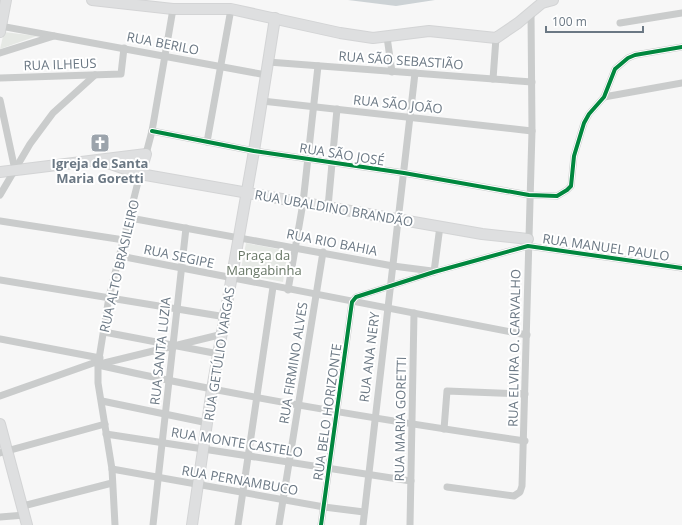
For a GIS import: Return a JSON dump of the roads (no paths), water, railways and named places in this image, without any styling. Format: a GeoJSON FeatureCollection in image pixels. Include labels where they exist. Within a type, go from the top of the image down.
{"type":"FeatureCollection","features":[{"type":"Feature","properties":{"kind":"street"},"geometry":{"type":"LineString","coordinates":[[1,28],[6,0]]}},
{"type":"Feature","properties":{"kind":"street"},"geometry":{"type":"LineString","coordinates":[[92,0],[173,9],[231,9],[361,37],[387,37],[429,31],[496,38],[518,23],[542,3],[553,0]]}},
{"type":"Feature","properties":{"kind":"street","name":"RUA ALTO BRASILEIRO"},"geometry":{"type":"LineString","coordinates":[[115,525],[112,469],[98,383],[99,361],[109,298],[152,131],[173,9]]}},
{"type":"Feature","properties":{"kind":"street"},"geometry":{"type":"LineString","coordinates":[[207,142],[231,9]]}},
{"type":"Feature","properties":{"kind":"street","name":"RUA ELVIRA O. CARVALHO"},"geometry":{"type":"LineString","coordinates":[[447,487],[514,496],[520,492],[522,486],[525,441],[529,195],[532,131],[531,12]]}},
{"type":"Feature","properties":{"kind":"street"},"geometry":{"type":"LineString","coordinates":[[620,23],[682,13]]}},
{"type":"Feature","properties":{"kind":"street","name":"RUA GETÚLIO VARGAS"},"geometry":{"type":"LineString","coordinates":[[192,525],[212,389],[240,237],[275,18]]}},
{"type":"Feature","properties":{"kind":"street","name":"RUA BERILO"},"geometry":{"type":"LineString","coordinates":[[1,28],[56,35],[266,75]]}},
{"type":"Feature","properties":{"kind":"street","name":"RUA BERILO"},"geometry":{"type":"LineString","coordinates":[[0,53],[56,35]]}},
{"type":"Feature","properties":{"kind":"street"},"geometry":{"type":"LineString","coordinates":[[387,37],[392,72]]}},
{"type":"Feature","properties":{"kind":"street"},"geometry":{"type":"LineString","coordinates":[[493,79],[496,38]]}},
{"type":"Feature","properties":{"kind":"street","name":"RUA SÃO JOSÉ"},"geometry":{"type":"LineString","coordinates":[[152,131],[254,151],[404,173],[529,195],[557,196],[571,186],[574,156],[584,123],[589,114],[604,97],[615,69],[628,58],[644,53],[682,47]]}},
{"type":"Feature","properties":{"kind":"street","name":"RUA ILHEUS"},"geometry":{"type":"LineString","coordinates":[[0,78],[121,74],[124,48]]}},
{"type":"Feature","properties":{"kind":"street","name":"RUA SÃO SEBASTIÃO"},"geometry":{"type":"LineString","coordinates":[[268,62],[532,82]]}},
{"type":"Feature","properties":{"kind":"street"},"geometry":{"type":"LineString","coordinates":[[288,290],[302,203],[318,66]]}},
{"type":"Feature","properties":{"kind":"street","name":"RUA ANA NERY"},"geometry":{"type":"LineString","coordinates":[[363,525],[374,418],[415,73]]}},
{"type":"Feature","properties":{"kind":"street"},"geometry":{"type":"LineString","coordinates":[[0,195],[30,144],[53,113],[94,75]]}},
{"type":"Feature","properties":{"kind":"street"},"geometry":{"type":"LineString","coordinates":[[604,97],[682,83]]}},
{"type":"Feature","properties":{"kind":"street"},"geometry":{"type":"LineString","coordinates":[[0,100],[15,170]]}},
{"type":"Feature","properties":{"kind":"street","name":"RUA SÃO JOÃO"},"geometry":{"type":"LineString","coordinates":[[262,101],[532,131]]}},
{"type":"Feature","properties":{"kind":"street"},"geometry":{"type":"LineString","coordinates":[[328,207],[337,109]]}},
{"type":"Feature","properties":{"kind":"street"},"geometry":{"type":"LineString","coordinates":[[0,172],[146,154]]}},
{"type":"Feature","properties":{"kind":"street","name":"RUA UBALDINO BRANDÃO"},"geometry":{"type":"LineString","coordinates":[[99,160],[140,174],[440,226],[528,243]]}},
{"type":"Feature","properties":{"kind":"street","name":"RUA RIO BAHIA"},"geometry":{"type":"LineString","coordinates":[[130,218],[323,252],[393,266],[434,272],[528,243]]}},
{"type":"Feature","properties":{"kind":"street"},"geometry":{"type":"LineString","coordinates":[[0,221],[124,240]]}},
{"type":"Feature","properties":{"kind":"street"},"geometry":{"type":"LineString","coordinates":[[352,302],[362,294],[434,272],[440,226]]}},
{"type":"Feature","properties":{"kind":"street","name":"RUA SANTA LUZIA"},"geometry":{"type":"LineString","coordinates":[[154,525],[186,228]]}},
{"type":"Feature","properties":{"kind":"street","name":"RUA MANUEL PAULO"},"geometry":{"type":"LineString","coordinates":[[528,243],[682,268]]}},
{"type":"Feature","properties":{"kind":"street","name":"RUA FIRMINO ALVES"},"geometry":{"type":"LineString","coordinates":[[278,525],[323,252]]}},
{"type":"Feature","properties":{"kind":"street","name":"RUA SEGIPE"},"geometry":{"type":"LineString","coordinates":[[120,256],[288,290],[527,334]]}},
{"type":"Feature","properties":{"kind":"street"},"geometry":{"type":"LineString","coordinates":[[0,280],[226,317]]}},
{"type":"Feature","properties":{"kind":"street"},"geometry":{"type":"LineString","coordinates":[[238,525],[273,287]]}},
{"type":"Feature","properties":{"kind":"street","name":"RUA BELO HORIZONTE"},"geometry":{"type":"LineString","coordinates":[[321,525],[352,302]]}},
{"type":"Feature","properties":{"kind":"street","name":"RUA MARIA GORETTI"},"geometry":{"type":"LineString","coordinates":[[410,525],[414,313]]}},
{"type":"Feature","properties":{"kind":"street"},"geometry":{"type":"LineString","coordinates":[[104,332],[219,354]]}},
{"type":"Feature","properties":{"kind":"street"},"geometry":{"type":"LineString","coordinates":[[0,396],[99,361],[222,334]]}},
{"type":"Feature","properties":{"kind":"street"},"geometry":{"type":"LineString","coordinates":[[0,339],[99,361],[169,381],[374,418],[525,441]]}},
{"type":"Feature","properties":{"kind":"street"},"geometry":{"type":"LineString","coordinates":[[444,429],[447,391],[525,394]]}},
{"type":"Feature","properties":{"kind":"street"},"geometry":{"type":"LineString","coordinates":[[102,401],[208,422]]}},
{"type":"Feature","properties":{"kind":"street"},"geometry":{"type":"LineString","coordinates":[[0,424],[4,452],[25,515]]}},
{"type":"Feature","properties":{"kind":"street"},"geometry":{"type":"LineString","coordinates":[[4,452],[105,424]]}},
{"type":"Feature","properties":{"kind":"street","name":"RUA MONTE CASTELO"},"geometry":{"type":"LineString","coordinates":[[106,434],[410,481]]}},
{"type":"Feature","properties":{"kind":"street","name":"RUA PERNAMBUCO"},"geometry":{"type":"LineString","coordinates":[[112,469],[324,507],[364,512]]}},
{"type":"Feature","properties":{"kind":"street"},"geometry":{"type":"LineString","coordinates":[[0,517],[25,515],[112,483]]}},
{"type":"Feature","properties":{"kind":"place","name":"Igreja de Santa Maria Goretti"},"geometry":{"type":"Point","coordinates":[100,143]}},
{"type":"Feature","properties":{"kind":"park label","name":"Praça da Mangabinha"},"geometry":{"type":"Point","coordinates":[264,262]}}]}
